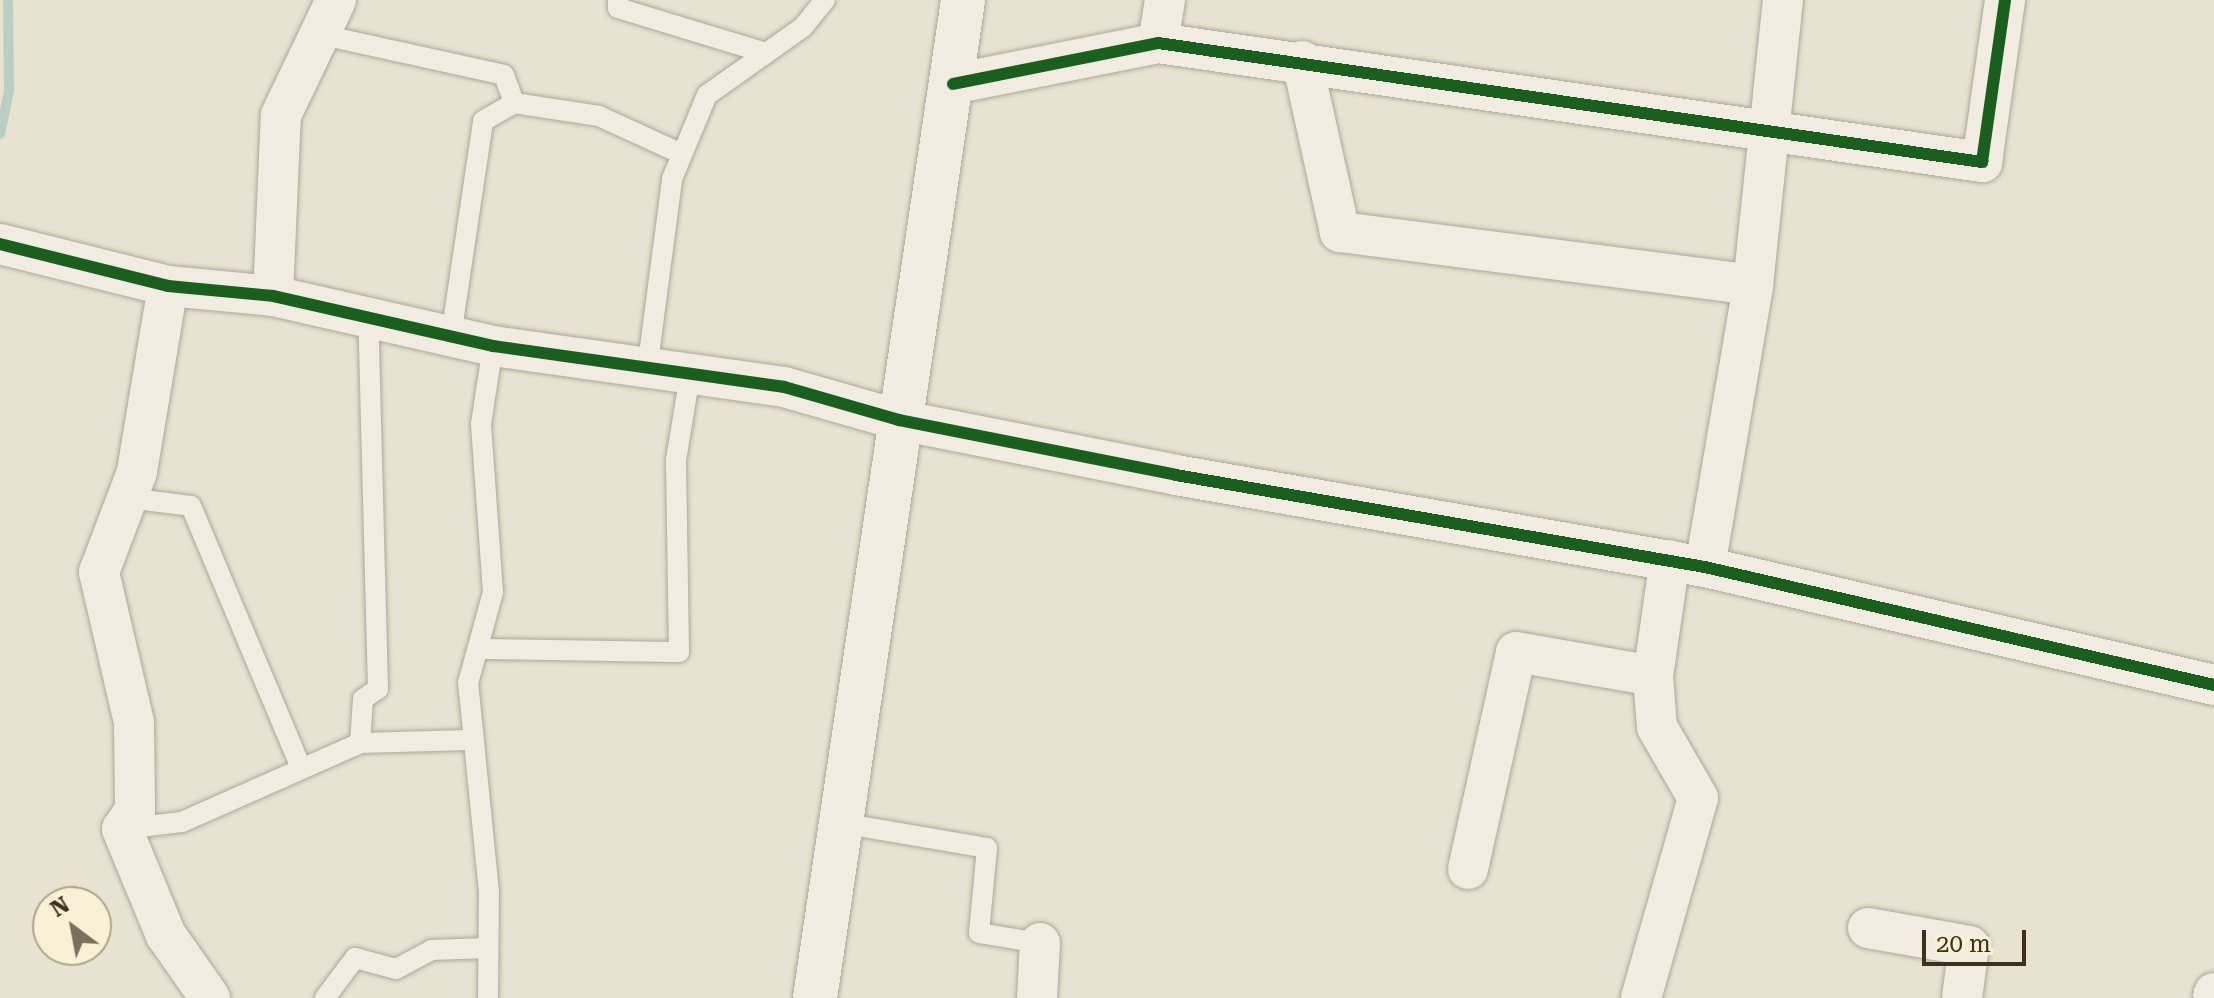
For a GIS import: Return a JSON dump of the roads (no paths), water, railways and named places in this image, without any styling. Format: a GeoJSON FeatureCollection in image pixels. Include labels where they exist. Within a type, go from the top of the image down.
{"type":"FeatureCollection","features":[{"type":"Feature","properties":{"kind":"street"},"geometry":{"type":"LineString","coordinates":[[815,998],[899,420],[953,84],[963,0]]}},
{"type":"Feature","properties":{"kind":"street"},"geometry":{"type":"LineString","coordinates":[[1158,43],[1165,0]]}},
{"type":"Feature","properties":{"kind":"street"},"geometry":{"type":"LineString","coordinates":[[1641,998],[1698,798],[1657,727],[1653,676],[1688,564],[1753,285],[1783,0]]}},
{"type":"Feature","properties":{"kind":"street"},"geometry":{"type":"LineString","coordinates":[[953,84],[1158,43],[1768,126],[1982,162],[2005,0]]}},
{"type":"Feature","properties":{"kind":"street"},"geometry":{"type":"LineString","coordinates":[[273,296],[281,115],[327,17]]}},
{"type":"Feature","properties":{"kind":"street"},"geometry":{"type":"LineString","coordinates":[[1302,61],[1340,232],[1753,285]]}},
{"type":"Feature","properties":{"kind":"street"},"geometry":{"type":"LineString","coordinates":[[0,244],[168,286],[273,296],[493,346],[784,387],[899,420],[1688,564],[2214,685]]}},
{"type":"Feature","properties":{"kind":"street"},"geometry":{"type":"LineString","coordinates":[[168,286],[127,498],[99,572],[134,723],[135,810],[122,829],[166,935],[210,998]]}},
{"type":"Feature","properties":{"kind":"street"},"geometry":{"type":"LineString","coordinates":[[1468,869],[1516,652],[1653,676]]}},
{"type":"Feature","properties":{"kind":"street"},"geometry":{"type":"LineString","coordinates":[[1868,928],[1969,946],[1962,998]]}},
{"type":"Feature","properties":{"kind":"street"},"geometry":{"type":"LineString","coordinates":[[1037,998],[1040,943]]}},
{"type":"Feature","properties":{"kind":"lane"},"geometry":{"type":"LineString","coordinates":[[618,0],[618,8],[766,53]]}},
{"type":"Feature","properties":{"kind":"lane"},"geometry":{"type":"LineString","coordinates":[[647,370],[672,179],[707,95],[766,53],[825,0]]}},
{"type":"Feature","properties":{"kind":"lane"},"geometry":{"type":"LineString","coordinates":[[327,17],[504,75],[514,103]]}},
{"type":"Feature","properties":{"kind":"lane"},"geometry":{"type":"LineString","coordinates":[[451,336],[483,121],[514,103],[599,116],[682,154]]}},
{"type":"Feature","properties":{"kind":"lane"},"geometry":{"type":"LineString","coordinates":[[360,743],[363,699],[378,689],[368,316]]}},
{"type":"Feature","properties":{"kind":"lane"},"geometry":{"type":"LineString","coordinates":[[488,998],[489,892],[469,740],[468,683],[483,649],[493,592],[481,424],[493,346]]}},
{"type":"Feature","properties":{"kind":"lane"},"geometry":{"type":"LineString","coordinates":[[483,649],[679,652],[676,460],[690,375]]}},
{"type":"Feature","properties":{"kind":"lane"},"geometry":{"type":"LineString","coordinates":[[127,498],[191,506],[300,765]]}},
{"type":"Feature","properties":{"kind":"lane"},"geometry":{"type":"LineString","coordinates":[[122,829],[182,822],[300,765],[360,743],[469,740]]}},
{"type":"Feature","properties":{"kind":"lane"},"geometry":{"type":"LineString","coordinates":[[841,823],[987,848],[979,933],[1040,943]]}},
{"type":"Feature","properties":{"kind":"lane"},"geometry":{"type":"LineString","coordinates":[[325,998],[355,958],[396,969],[431,950],[488,948]]}},
{"type":"Feature","properties":{"kind":"waterway"},"geometry":{"type":"LineString","coordinates":[[0,134],[9,91],[8,0]]}}]}
